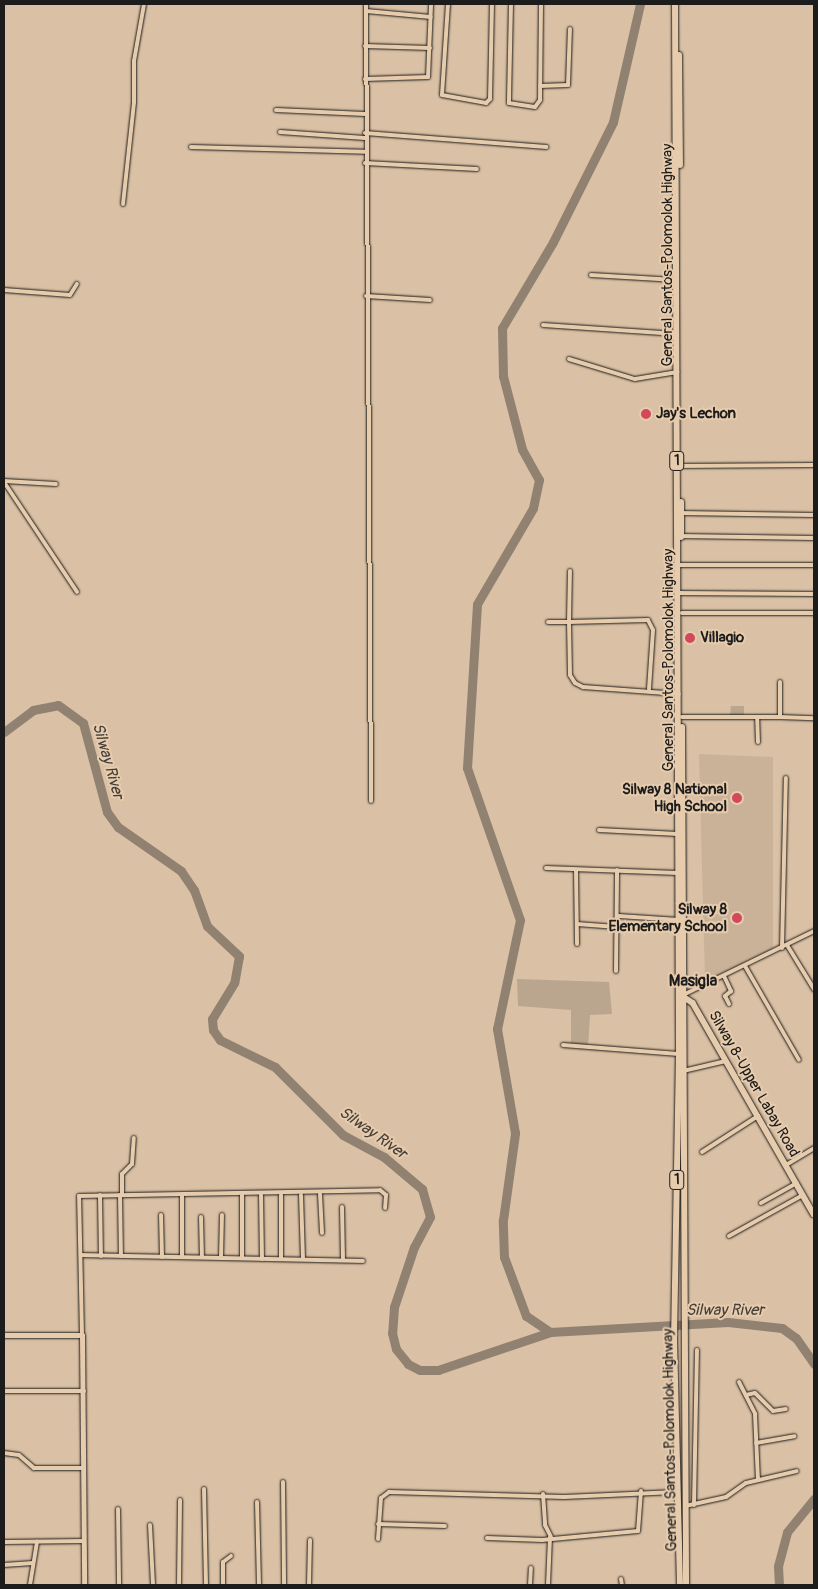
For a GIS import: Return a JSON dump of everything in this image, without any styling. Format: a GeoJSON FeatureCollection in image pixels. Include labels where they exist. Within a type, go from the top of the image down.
{"type":"FeatureCollection","features":[{"type":"Feature","properties":{"kind":"highway","name":"1"},"geometry":{"type":"LineString","coordinates":[[675,4],[680,593],[678,872],[681,995],[676,1492],[680,1585]]}},
{"type":"Feature","properties":{"kind":"highway","name":"General Santos-Polomolok Highway"},"geometry":{"type":"LineString","coordinates":[[679,4],[679,466]]}},
{"type":"Feature","properties":{"kind":"highway","name":"General Santos-Polomolok Highway"},"geometry":{"type":"LineString","coordinates":[[678,1306],[683,1071],[681,995],[682,613],[680,593]]}},
{"type":"Feature","properties":{"kind":"highway","name":"General Santos-Polomolok Highway"},"geometry":{"type":"LineString","coordinates":[[678,1339],[686,1585]]}},
{"type":"Feature","properties":{"kind":"main road","name":"Silway 8-Upper Labay Road"},"geometry":{"type":"LineString","coordinates":[[681,995],[693,1003],[814,1214]]}},
{"type":"Feature","properties":{"kind":"street"},"geometry":{"type":"LineString","coordinates":[[123,204],[134,102],[134,61],[144,4]]}},
{"type":"Feature","properties":{"kind":"street"},"geometry":{"type":"LineString","coordinates":[[366,4],[365,163],[371,801]]}},
{"type":"Feature","properties":{"kind":"street"},"geometry":{"type":"LineString","coordinates":[[365,79],[426,78],[430,48],[431,4]]}},
{"type":"Feature","properties":{"kind":"street"},"geometry":{"type":"LineString","coordinates":[[448,4],[442,95],[486,103],[492,4]]}},
{"type":"Feature","properties":{"kind":"street"},"geometry":{"type":"LineString","coordinates":[[511,4],[509,104],[536,106],[540,86],[541,4]]}},
{"type":"Feature","properties":{"kind":"street"},"geometry":{"type":"LineString","coordinates":[[366,11],[431,17]]}},
{"type":"Feature","properties":{"kind":"street"},"geometry":{"type":"LineString","coordinates":[[540,86],[568,85],[570,29]]}},
{"type":"Feature","properties":{"kind":"street"},"geometry":{"type":"LineString","coordinates":[[366,46],[430,48]]}},
{"type":"Feature","properties":{"kind":"street"},"geometry":{"type":"LineString","coordinates":[[276,110],[365,114]]}},
{"type":"Feature","properties":{"kind":"street"},"geometry":{"type":"LineString","coordinates":[[280,132],[365,138]]}},
{"type":"Feature","properties":{"kind":"street"},"geometry":{"type":"LineString","coordinates":[[365,133],[546,147]]}},
{"type":"Feature","properties":{"kind":"street"},"geometry":{"type":"LineString","coordinates":[[191,147],[365,152]]}},
{"type":"Feature","properties":{"kind":"street"},"geometry":{"type":"LineString","coordinates":[[365,163],[477,169]]}},
{"type":"Feature","properties":{"kind":"street"},"geometry":{"type":"LineString","coordinates":[[591,275],[676,280]]}},
{"type":"Feature","properties":{"kind":"street"},"geometry":{"type":"LineString","coordinates":[[4,290],[70,294],[77,284]]}},
{"type":"Feature","properties":{"kind":"street"},"geometry":{"type":"LineString","coordinates":[[366,296],[430,300]]}},
{"type":"Feature","properties":{"kind":"street"},"geometry":{"type":"LineString","coordinates":[[543,325],[677,334]]}},
{"type":"Feature","properties":{"kind":"street"},"geometry":{"type":"LineString","coordinates":[[569,358],[635,380],[677,372]]}},
{"type":"Feature","properties":{"kind":"street"},"geometry":{"type":"LineString","coordinates":[[679,466],[814,466]]}},
{"type":"Feature","properties":{"kind":"street"},"geometry":{"type":"LineString","coordinates":[[4,481],[56,484]]}},
{"type":"Feature","properties":{"kind":"street"},"geometry":{"type":"LineString","coordinates":[[4,481],[77,592]]}},
{"type":"Feature","properties":{"kind":"street"},"geometry":{"type":"LineString","coordinates":[[679,513],[814,515]]}},
{"type":"Feature","properties":{"kind":"street"},"geometry":{"type":"LineString","coordinates":[[679,536],[814,538]]}},
{"type":"Feature","properties":{"kind":"street"},"geometry":{"type":"LineString","coordinates":[[679,565],[814,565]]}},
{"type":"Feature","properties":{"kind":"street"},"geometry":{"type":"LineString","coordinates":[[570,571],[570,675],[575,683],[583,687],[649,689],[679,694]]}},
{"type":"Feature","properties":{"kind":"street"},"geometry":{"type":"LineString","coordinates":[[680,593],[814,594]]}},
{"type":"Feature","properties":{"kind":"street"},"geometry":{"type":"LineString","coordinates":[[682,613],[814,613]]}},
{"type":"Feature","properties":{"kind":"street"},"geometry":{"type":"LineString","coordinates":[[548,622],[648,620],[653,630],[649,689]]}},
{"type":"Feature","properties":{"kind":"street"},"geometry":{"type":"LineString","coordinates":[[780,682],[780,717]]}},
{"type":"Feature","properties":{"kind":"street"},"geometry":{"type":"LineString","coordinates":[[682,717],[814,718]]}},
{"type":"Feature","properties":{"kind":"street"},"geometry":{"type":"LineString","coordinates":[[757,717],[758,742]]}},
{"type":"Feature","properties":{"kind":"street"},"geometry":{"type":"LineString","coordinates":[[782,948],[786,778]]}},
{"type":"Feature","properties":{"kind":"street"},"geometry":{"type":"LineString","coordinates":[[599,830],[678,834]]}},
{"type":"Feature","properties":{"kind":"street"},"geometry":{"type":"LineString","coordinates":[[546,868],[678,872]]}},
{"type":"Feature","properties":{"kind":"street"},"geometry":{"type":"LineString","coordinates":[[576,870],[578,944]]}},
{"type":"Feature","properties":{"kind":"street"},"geometry":{"type":"LineString","coordinates":[[616,971],[619,916],[617,870]]}},
{"type":"Feature","properties":{"kind":"street"},"geometry":{"type":"LineString","coordinates":[[619,916],[679,920]]}},
{"type":"Feature","properties":{"kind":"street"},"geometry":{"type":"LineString","coordinates":[[577,924],[618,926]]}},
{"type":"Feature","properties":{"kind":"street"},"geometry":{"type":"LineString","coordinates":[[681,995],[745,966],[814,931]]}},
{"type":"Feature","properties":{"kind":"street"},"geometry":{"type":"LineString","coordinates":[[788,945],[814,989]]}},
{"type":"Feature","properties":{"kind":"street"},"geometry":{"type":"LineString","coordinates":[[745,966],[799,1060]]}},
{"type":"Feature","properties":{"kind":"street"},"geometry":{"type":"LineString","coordinates":[[724,976],[731,991],[725,996],[729,1004]]}},
{"type":"Feature","properties":{"kind":"street"},"geometry":{"type":"LineString","coordinates":[[563,1045],[679,1054]]}},
{"type":"Feature","properties":{"kind":"street"},"geometry":{"type":"LineString","coordinates":[[683,1071],[726,1061]]}},
{"type":"Feature","properties":{"kind":"street"},"geometry":{"type":"LineString","coordinates":[[702,1152],[758,1116]]}},
{"type":"Feature","properties":{"kind":"street"},"geometry":{"type":"LineString","coordinates":[[122,1256],[122,1174],[132,1164],[134,1138]]}},
{"type":"Feature","properties":{"kind":"street"},"geometry":{"type":"LineString","coordinates":[[786,1165],[814,1148]]}},
{"type":"Feature","properties":{"kind":"street"},"geometry":{"type":"LineString","coordinates":[[761,1202],[796,1183]]}},
{"type":"Feature","properties":{"kind":"street"},"geometry":{"type":"LineString","coordinates":[[84,1585],[84,1391],[79,1196],[281,1195],[382,1191],[385,1208]]}},
{"type":"Feature","properties":{"kind":"street"},"geometry":{"type":"LineString","coordinates":[[301,1194],[303,1259]]}},
{"type":"Feature","properties":{"kind":"street"},"geometry":{"type":"LineString","coordinates":[[320,1194],[322,1233]]}},
{"type":"Feature","properties":{"kind":"street"},"geometry":{"type":"LineString","coordinates":[[100,1195],[101,1256]]}},
{"type":"Feature","properties":{"kind":"street"},"geometry":{"type":"LineString","coordinates":[[182,1195],[182,1257]]}},
{"type":"Feature","properties":{"kind":"street"},"geometry":{"type":"LineString","coordinates":[[242,1195],[242,1258]]}},
{"type":"Feature","properties":{"kind":"street"},"geometry":{"type":"LineString","coordinates":[[261,1195],[262,1258]]}},
{"type":"Feature","properties":{"kind":"street"},"geometry":{"type":"LineString","coordinates":[[281,1195],[281,1259]]}},
{"type":"Feature","properties":{"kind":"street"},"geometry":{"type":"LineString","coordinates":[[729,1236],[803,1195]]}},
{"type":"Feature","properties":{"kind":"street"},"geometry":{"type":"LineString","coordinates":[[342,1207],[343,1260]]}},
{"type":"Feature","properties":{"kind":"street"},"geometry":{"type":"LineString","coordinates":[[161,1215],[162,1256]]}},
{"type":"Feature","properties":{"kind":"street"},"geometry":{"type":"LineString","coordinates":[[221,1258],[222,1215]]}},
{"type":"Feature","properties":{"kind":"street"},"geometry":{"type":"LineString","coordinates":[[200,1217],[202,1257]]}},
{"type":"Feature","properties":{"kind":"street"},"geometry":{"type":"LineString","coordinates":[[81,1255],[362,1261]]}},
{"type":"Feature","properties":{"kind":"street"},"geometry":{"type":"LineString","coordinates":[[4,1335],[82,1335]]}},
{"type":"Feature","properties":{"kind":"street"},"geometry":{"type":"LineString","coordinates":[[694,1505],[697,1350]]}},
{"type":"Feature","properties":{"kind":"street"},"geometry":{"type":"LineString","coordinates":[[739,1382],[755,1414],[758,1480]]}},
{"type":"Feature","properties":{"kind":"street"},"geometry":{"type":"LineString","coordinates":[[4,1391],[84,1391]]}},
{"type":"Feature","properties":{"kind":"street"},"geometry":{"type":"LineString","coordinates":[[746,1395],[755,1393],[770,1410],[786,1409]]}},
{"type":"Feature","properties":{"kind":"street"},"geometry":{"type":"LineString","coordinates":[[756,1443],[794,1436]]}},
{"type":"Feature","properties":{"kind":"street"},"geometry":{"type":"LineString","coordinates":[[4,1453],[20,1455],[34,1468],[83,1468]]}},
{"type":"Feature","properties":{"kind":"street"},"geometry":{"type":"LineString","coordinates":[[683,1507],[726,1498],[746,1482],[797,1471]]}},
{"type":"Feature","properties":{"kind":"street"},"geometry":{"type":"LineString","coordinates":[[283,1482],[284,1585]]}},
{"type":"Feature","properties":{"kind":"street"},"geometry":{"type":"LineString","coordinates":[[204,1489],[206,1585]]}},
{"type":"Feature","properties":{"kind":"street"},"geometry":{"type":"LineString","coordinates":[[378,1539],[381,1498],[389,1492],[543,1494],[564,1497],[641,1492],[676,1492]]}},
{"type":"Feature","properties":{"kind":"street"},"geometry":{"type":"LineString","coordinates":[[487,1538],[551,1537],[638,1531],[641,1492]]}},
{"type":"Feature","properties":{"kind":"street"},"geometry":{"type":"LineString","coordinates":[[543,1494],[545,1525],[551,1537],[548,1585]]}},
{"type":"Feature","properties":{"kind":"street"},"geometry":{"type":"LineString","coordinates":[[179,1585],[180,1500]]}},
{"type":"Feature","properties":{"kind":"street"},"geometry":{"type":"LineString","coordinates":[[257,1502],[259,1585]]}},
{"type":"Feature","properties":{"kind":"street"},"geometry":{"type":"LineString","coordinates":[[118,1509],[119,1585]]}},
{"type":"Feature","properties":{"kind":"street"},"geometry":{"type":"LineString","coordinates":[[378,1524],[445,1526]]}},
{"type":"Feature","properties":{"kind":"street"},"geometry":{"type":"LineString","coordinates":[[150,1525],[153,1585]]}},
{"type":"Feature","properties":{"kind":"street"},"geometry":{"type":"LineString","coordinates":[[309,1585],[310,1540]]}},
{"type":"Feature","properties":{"kind":"street"},"geometry":{"type":"LineString","coordinates":[[4,1542],[84,1542]]}},
{"type":"Feature","properties":{"kind":"street"},"geometry":{"type":"LineString","coordinates":[[30,1585],[37,1542]]}},
{"type":"Feature","properties":{"kind":"street"},"geometry":{"type":"LineString","coordinates":[[222,1585],[223,1562],[230,1556]]}},
{"type":"Feature","properties":{"kind":"street"},"geometry":{"type":"LineString","coordinates":[[4,1565],[33,1563]]}},
{"type":"Feature","properties":{"kind":"street"},"geometry":{"type":"LineString","coordinates":[[530,1585],[531,1568]]}},
{"type":"Feature","properties":{"kind":"street"},"geometry":{"type":"LineString","coordinates":[[621,1579],[622,1585]]}},
{"type":"Feature","properties":{"kind":"shaded area"},"geometry":{"type":"Polygon","coordinates":[[[731,706],[744,706],[744,717],[730,716],[731,706]]]}},
{"type":"Feature","properties":{"kind":"shaded area"},"geometry":{"type":"Polygon","coordinates":[[[699,754],[773,757],[773,949],[705,981],[699,754]]]}},
{"type":"Feature","properties":{"kind":"shaded area"},"geometry":{"type":"Polygon","coordinates":[[[517,979],[609,982],[612,1014],[590,1015],[588,1047],[571,1046],[571,1010],[518,1006],[517,979]]]}},
{"type":"Feature","properties":{"kind":"waterway"},"geometry":{"type":"LineString","coordinates":[[550,1332],[526,1316],[504,1257],[503,1220],[515,1133],[497,1029],[520,920],[467,768],[477,604],[533,508],[539,480],[522,449],[503,376],[502,328],[553,242],[613,122],[640,4]]}},
{"type":"Feature","properties":{"kind":"waterway","name":"Silway River"},"geometry":{"type":"LineString","coordinates":[[4,732],[33,710],[58,705],[83,723],[107,812],[118,827],[181,871],[194,890],[207,926],[239,956],[234,983],[212,1019],[213,1030],[220,1040],[275,1067],[343,1135],[384,1157],[422,1189],[430,1217],[414,1247],[394,1307],[392,1333],[396,1349],[408,1364],[420,1370],[438,1370],[550,1332],[728,1322],[782,1328],[796,1338],[814,1364]]}},
{"type":"Feature","properties":{"kind":"waterway","name":"Silway River"},"geometry":{"type":"LineString","coordinates":[[779,1585],[778,1566],[787,1532],[814,1499]]}},
{"type":"Feature","properties":{"kind":"place","name":"Jay's Lechon"},"geometry":{"type":"Point","coordinates":[646,414]}},
{"type":"Feature","properties":{"kind":"place","name":"Villagio"},"geometry":{"type":"Point","coordinates":[690,638]}},
{"type":"Feature","properties":{"kind":"place","name":"Silway 8 National High School"},"geometry":{"type":"Point","coordinates":[737,798]}},
{"type":"Feature","properties":{"kind":"place","name":"Silway 8 Elementary School"},"geometry":{"type":"Point","coordinates":[737,918]}},
{"type":"Feature","properties":{"kind":"district","name":"Masigla"},"geometry":{"type":"Point","coordinates":[693,981]}}]}
